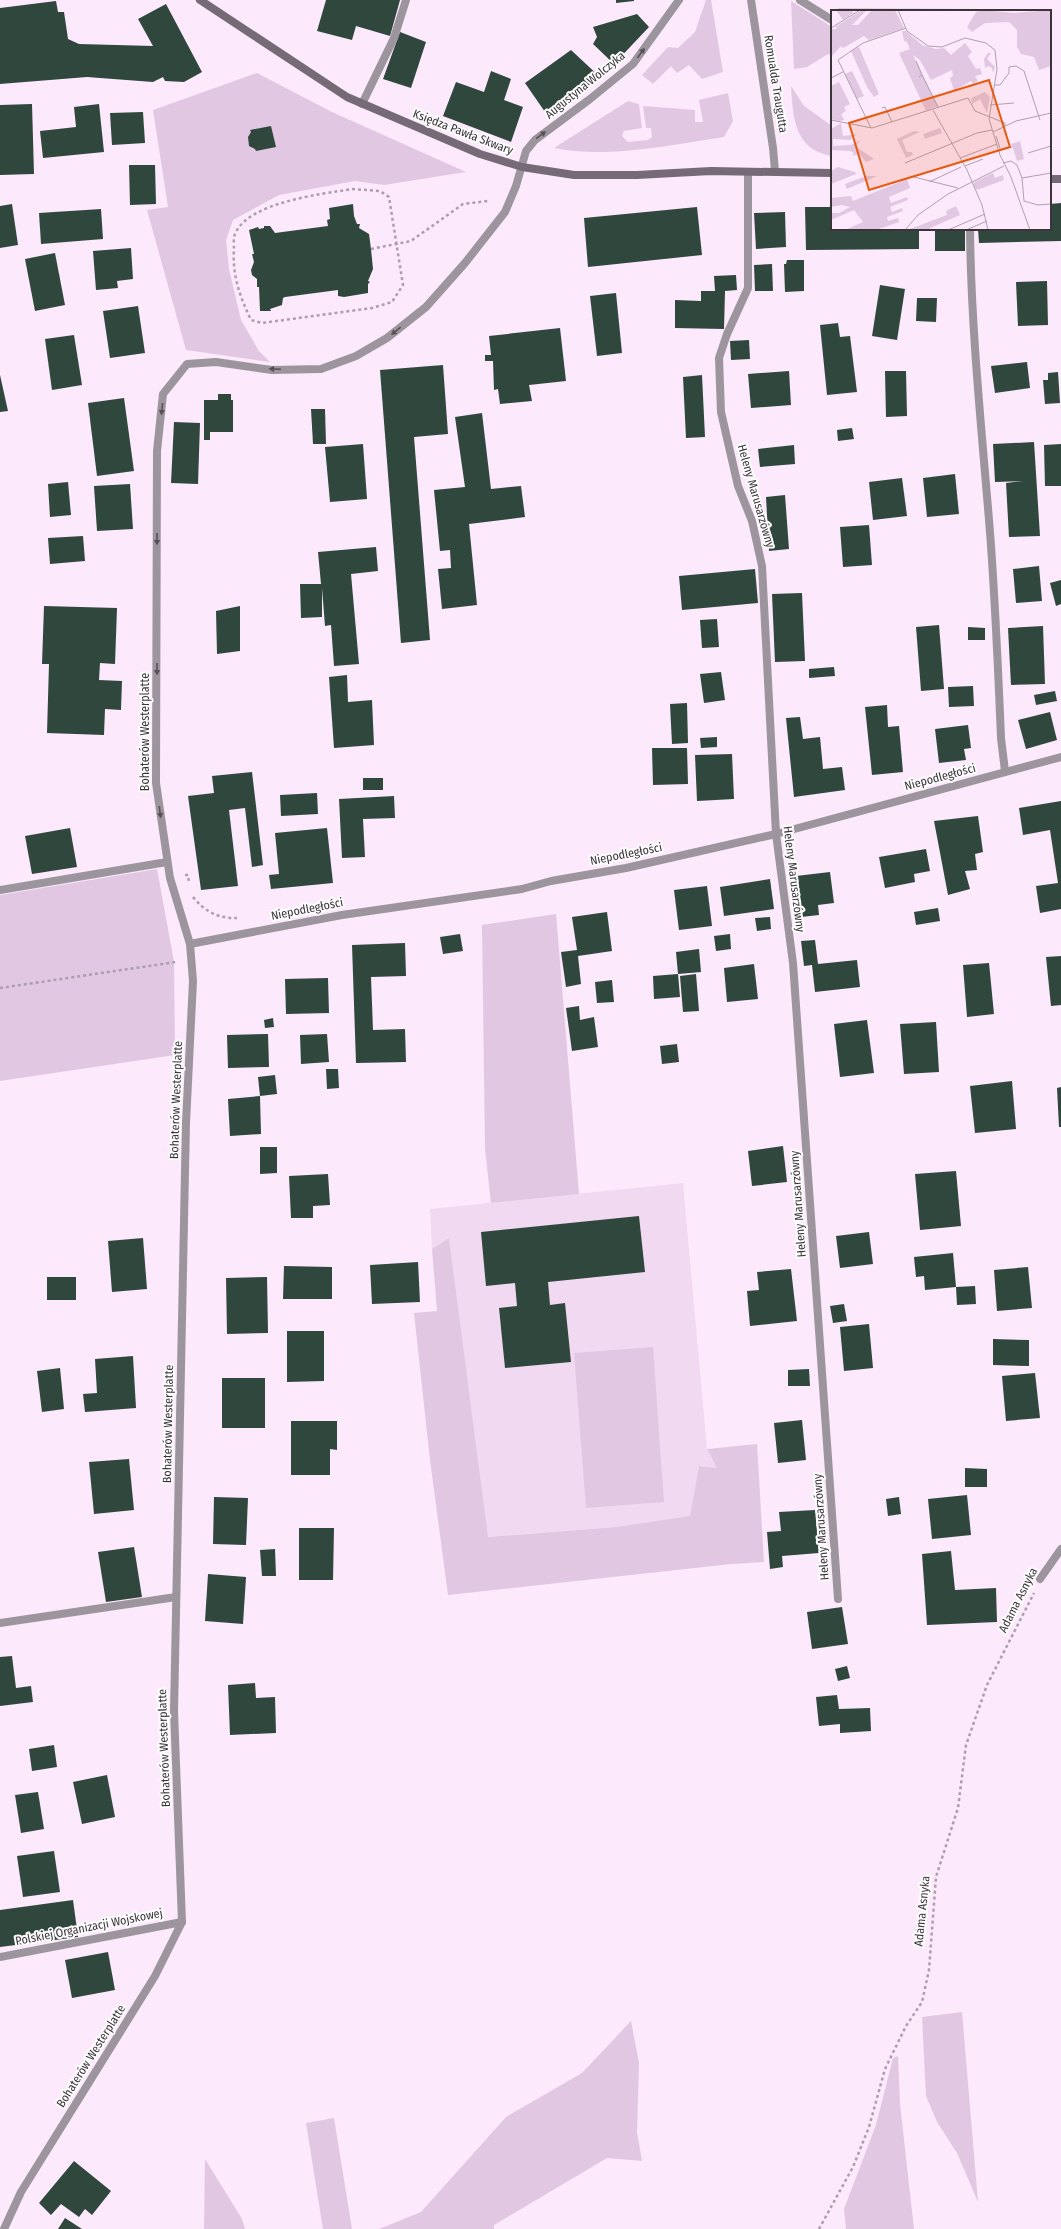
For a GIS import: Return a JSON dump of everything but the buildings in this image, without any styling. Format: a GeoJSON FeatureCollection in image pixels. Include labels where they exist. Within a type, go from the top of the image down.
{"type":"FeatureCollection","features":[{"type":"Feature","properties":{"kind":"main road","name":"Księdza Pawła Skwary"},"geometry":{"type":"LineString","coordinates":[[200,0],[347,97],[480,154],[522,167],[574,175],[775,171],[831,173]]}},
{"type":"Feature","properties":{"kind":"street"},"geometry":{"type":"LineString","coordinates":[[362,104],[394,38],[406,0]]}},
{"type":"Feature","properties":{"kind":"street","name":"Augustyna Wolczyka"},"geometry":{"type":"LineString","coordinates":[[522,167],[526,151],[534,140],[590,99],[633,64],[679,0]]}},
{"type":"Feature","properties":{"kind":"street","name":"Romualda Traugutta"},"geometry":{"type":"LineString","coordinates":[[751,0],[773,148],[775,171]]}},
{"type":"Feature","properties":{"kind":"street"},"geometry":{"type":"LineString","coordinates":[[800,0],[831,19]]}},
{"type":"Feature","properties":{"kind":"street","name":"Bohaterów Westerplatte"},"geometry":{"type":"LineString","coordinates":[[4,2229],[21,2192],[155,1976],[182,1922],[174,1711],[186,1123],[193,981],[190,944],[170,878],[156,783],[157,451],[163,394],[187,364],[216,362],[272,370],[322,369],[356,356],[387,338],[426,307],[465,263],[505,212],[522,167]]}},
{"type":"Feature","properties":{"kind":"street","name":"Heleny Marusarzówny"},"geometry":{"type":"LineString","coordinates":[[748,172],[748,288],[727,334],[719,358],[721,412],[738,486],[752,521],[762,566],[776,834],[793,963],[838,1599]]}},
{"type":"Feature","properties":{"kind":"street"},"geometry":{"type":"LineString","coordinates":[[970,230],[979,412],[989,521],[1001,738],[1005,771]]}},
{"type":"Feature","properties":{"kind":"street","name":"Niepodległości"},"geometry":{"type":"LineString","coordinates":[[190,944],[342,915],[522,889],[551,881],[626,868],[776,834],[1061,757]]}},
{"type":"Feature","properties":{"kind":"street"},"geometry":{"type":"LineString","coordinates":[[0,890],[167,862]]}},
{"type":"Feature","properties":{"kind":"street","name":"Adama Asnyka"},"geometry":{"type":"LineString","coordinates":[[1040,1579],[1061,1549]]}},
{"type":"Feature","properties":{"kind":"street"},"geometry":{"type":"LineString","coordinates":[[0,1623],[176,1597]]}},
{"type":"Feature","properties":{"kind":"street","name":"Polskiej Organizacji Wojskowej"},"geometry":{"type":"LineString","coordinates":[[0,1957],[182,1922]]}},
{"type":"Feature","properties":{"kind":"path"},"geometry":{"type":"LineString","coordinates":[[352,189],[380,190],[389,197],[397,244],[403,285],[392,302],[372,308],[262,323],[251,320],[240,297],[233,266],[235,234],[247,219],[288,199],[352,189]]}},
{"type":"Feature","properties":{"kind":"path"},"geometry":{"type":"LineString","coordinates":[[372,249],[411,241],[463,204],[488,201]]}},
{"type":"Feature","properties":{"kind":"path"},"geometry":{"type":"LineString","coordinates":[[170,878],[188,875],[190,888]]}},
{"type":"Feature","properties":{"kind":"path"},"geometry":{"type":"LineString","coordinates":[[191,894],[199,905],[210,912],[225,918],[240,918]]}},
{"type":"Feature","properties":{"kind":"path"},"geometry":{"type":"LineString","coordinates":[[0,988],[180,961]]}},
{"type":"Feature","properties":{"kind":"path","name":"Adama Asnyka"},"geometry":{"type":"LineString","coordinates":[[819,2229],[853,2167],[869,2127],[885,2069],[906,2026],[922,2002],[929,1970],[936,1877],[958,1808],[966,1745],[987,1685],[1040,1579]]}},
{"type":"Feature","properties":{"kind":"shaded area"},"geometry":{"type":"Polygon","coordinates":[[[706,0],[711,0],[723,72],[702,79],[689,65],[677,73],[671,66],[653,84],[642,75],[668,47],[678,48],[695,32],[706,0]]]}},
{"type":"Feature","properties":{"kind":"shaded area"},"geometry":{"type":"Polygon","coordinates":[[[791,1],[831,26],[831,55],[828,54],[807,67],[794,69],[791,1]]]}},
{"type":"Feature","properties":{"kind":"shaded area"},"geometry":{"type":"Polygon","coordinates":[[[838,8],[981,9],[980,10],[837,10],[838,8]]]}},
{"type":"Feature","properties":{"kind":"shaded area"},"geometry":{"type":"Polygon","coordinates":[[[257,73],[332,112],[466,172],[384,185],[355,181],[279,195],[233,220],[226,240],[229,269],[241,320],[259,351],[270,362],[186,350],[147,210],[168,207],[153,110],[257,73]]]}},
{"type":"Feature","properties":{"kind":"shaded area"},"geometry":{"type":"Polygon","coordinates":[[[791,86],[804,106],[831,125],[831,156],[819,153],[810,147],[803,139],[798,130],[793,109],[791,86]]]}},
{"type":"Feature","properties":{"kind":"shaded area"},"geometry":{"type":"Polygon","coordinates":[[[728,93],[733,121],[724,137],[638,150],[594,152],[554,148],[628,101],[639,104],[642,128],[624,131],[622,136],[628,142],[648,140],[652,137],[651,128],[646,128],[643,106],[695,110],[695,122],[703,122],[699,100],[728,93]]]}},
{"type":"Feature","properties":{"kind":"shaded area"},"geometry":{"type":"Polygon","coordinates":[[[157,869],[174,962],[175,1055],[0,1081],[0,895],[157,869]]]}},
{"type":"Feature","properties":{"kind":"shaded area"},"geometry":{"type":"Polygon","coordinates":[[[556,914],[579,1194],[491,1203],[485,1149],[482,925],[556,914]]]}},
{"type":"Feature","properties":{"kind":"shaded area"},"geometry":{"type":"Polygon","coordinates":[[[683,1183],[707,1449],[718,1468],[699,1466],[691,1516],[616,1527],[487,1537],[449,1239],[432,1249],[430,1209],[683,1183]]]}},
{"type":"Feature","properties":{"kind":"shaded area"},"geometry":{"type":"Polygon","coordinates":[[[449,1238],[488,1537],[616,1527],[690,1516],[699,1466],[717,1468],[707,1449],[757,1444],[764,1562],[731,1564],[448,1595],[430,1460],[414,1313],[437,1311],[432,1249],[449,1238]]]}},
{"type":"Feature","properties":{"kind":"shaded area"},"geometry":{"type":"Polygon","coordinates":[[[653,1347],[664,1502],[586,1508],[574,1353],[653,1347]]]}},
{"type":"Feature","properties":{"kind":"shaded area"},"geometry":{"type":"Polygon","coordinates":[[[962,2012],[978,2202],[957,2153],[937,2122],[926,2096],[922,2017],[962,2012]]]}},
{"type":"Feature","properties":{"kind":"shaded area"},"geometry":{"type":"Polygon","coordinates":[[[631,2021],[639,2063],[637,2133],[642,2161],[607,2158],[494,2225],[494,2229],[379,2229],[421,2212],[506,2117],[582,2073],[631,2021]]]}},
{"type":"Feature","properties":{"kind":"shaded area"},"geometry":{"type":"Polygon","coordinates":[[[898,2056],[900,2104],[914,2229],[846,2229],[844,2209],[876,2125],[893,2058],[898,2056]]]}},
{"type":"Feature","properties":{"kind":"shaded area"},"geometry":{"type":"Polygon","coordinates":[[[334,2118],[352,2229],[323,2229],[306,2123],[334,2118]]]}},
{"type":"Feature","properties":{"kind":"shaded area"},"geometry":{"type":"Polygon","coordinates":[[[205,2159],[242,2219],[245,2229],[204,2229],[205,2159]]]}}]}
